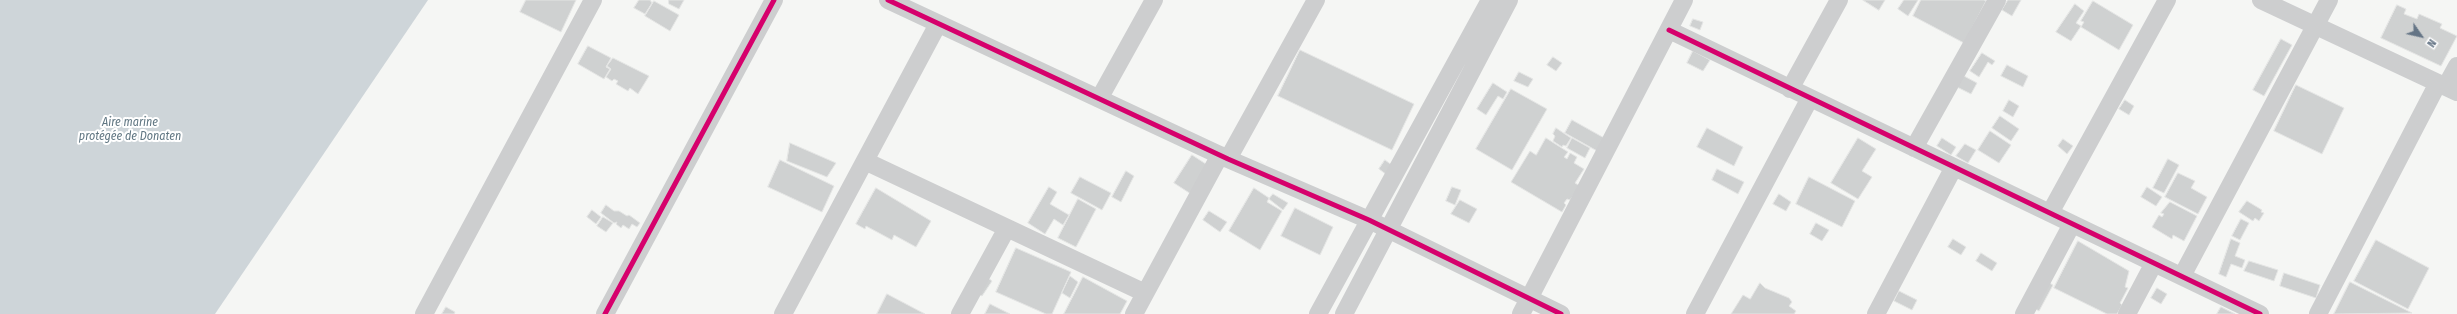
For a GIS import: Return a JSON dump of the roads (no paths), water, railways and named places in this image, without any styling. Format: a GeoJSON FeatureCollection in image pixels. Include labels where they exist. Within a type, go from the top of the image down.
{"type":"FeatureCollection","features":[{"type":"Feature","properties":{"kind":"street"},"geometry":{"type":"LineString","coordinates":[[424,314],[593,0]]}},
{"type":"Feature","properties":{"kind":"street"},"geometry":{"type":"LineString","coordinates":[[605,314],[774,0]]}},
{"type":"Feature","properties":{"kind":"street"},"geometry":{"type":"LineString","coordinates":[[888,0],[1224,157],[1369,220],[1525,306],[1561,314]]}},
{"type":"Feature","properties":{"kind":"street"},"geometry":{"type":"LineString","coordinates":[[1100,99],[1154,0]]}},
{"type":"Feature","properties":{"kind":"street"},"geometry":{"type":"LineString","coordinates":[[1134,314],[1316,0]]}},
{"type":"Feature","properties":{"kind":"street"},"geometry":{"type":"LineString","coordinates":[[1318,314],[1490,0]]}},
{"type":"Feature","properties":{"kind":"street"},"geometry":{"type":"LineString","coordinates":[[1344,314],[1389,231],[1509,0]]}},
{"type":"Feature","properties":{"kind":"street"},"geometry":{"type":"LineString","coordinates":[[1525,306],[1684,0]]}},
{"type":"Feature","properties":{"kind":"street"},"geometry":{"type":"LineString","coordinates":[[1790,89],[1839,0]]}},
{"type":"Feature","properties":{"kind":"street"},"geometry":{"type":"LineString","coordinates":[[1914,148],[1997,0]]}},
{"type":"Feature","properties":{"kind":"street"},"geometry":{"type":"LineString","coordinates":[[2050,213],[2167,0]]}},
{"type":"Feature","properties":{"kind":"street"},"geometry":{"type":"LineString","coordinates":[[2261,0],[2447,87]]}},
{"type":"Feature","properties":{"kind":"street"},"geometry":{"type":"LineString","coordinates":[[2182,276],[2329,0]]}},
{"type":"Feature","properties":{"kind":"street"},"geometry":{"type":"LineString","coordinates":[[783,314],[938,24]]}},
{"type":"Feature","properties":{"kind":"street"},"geometry":{"type":"LineString","coordinates":[[1669,30],[2260,314]]}},
{"type":"Feature","properties":{"kind":"street"},"geometry":{"type":"LineString","coordinates":[[2318,314],[2447,87],[2457,66]]}},
{"type":"Feature","properties":{"kind":"street"},"geometry":{"type":"LineString","coordinates":[[1695,314],[1810,98]]}},
{"type":"Feature","properties":{"kind":"street"},"geometry":{"type":"LineString","coordinates":[[865,161],[1146,293]]}},
{"type":"Feature","properties":{"kind":"street"},"geometry":{"type":"LineString","coordinates":[[1876,314],[1954,166]]}},
{"type":"Feature","properties":{"kind":"street"},"geometry":{"type":"LineString","coordinates":[[2024,314],[2072,224]]}},
{"type":"Feature","properties":{"kind":"street"},"geometry":{"type":"LineString","coordinates":[[960,314],[1006,228]]}},
{"type":"Feature","properties":{"kind":"street"},"geometry":{"type":"LineString","coordinates":[[2127,314],[2154,263]]}},
{"type":"Feature","properties":{"kind":"water","name":"Aire marine protégée de Donaten"},"geometry":{"type":"Polygon","coordinates":[[[0,0],[428,0],[215,314],[0,314],[0,0]]]}}]}
